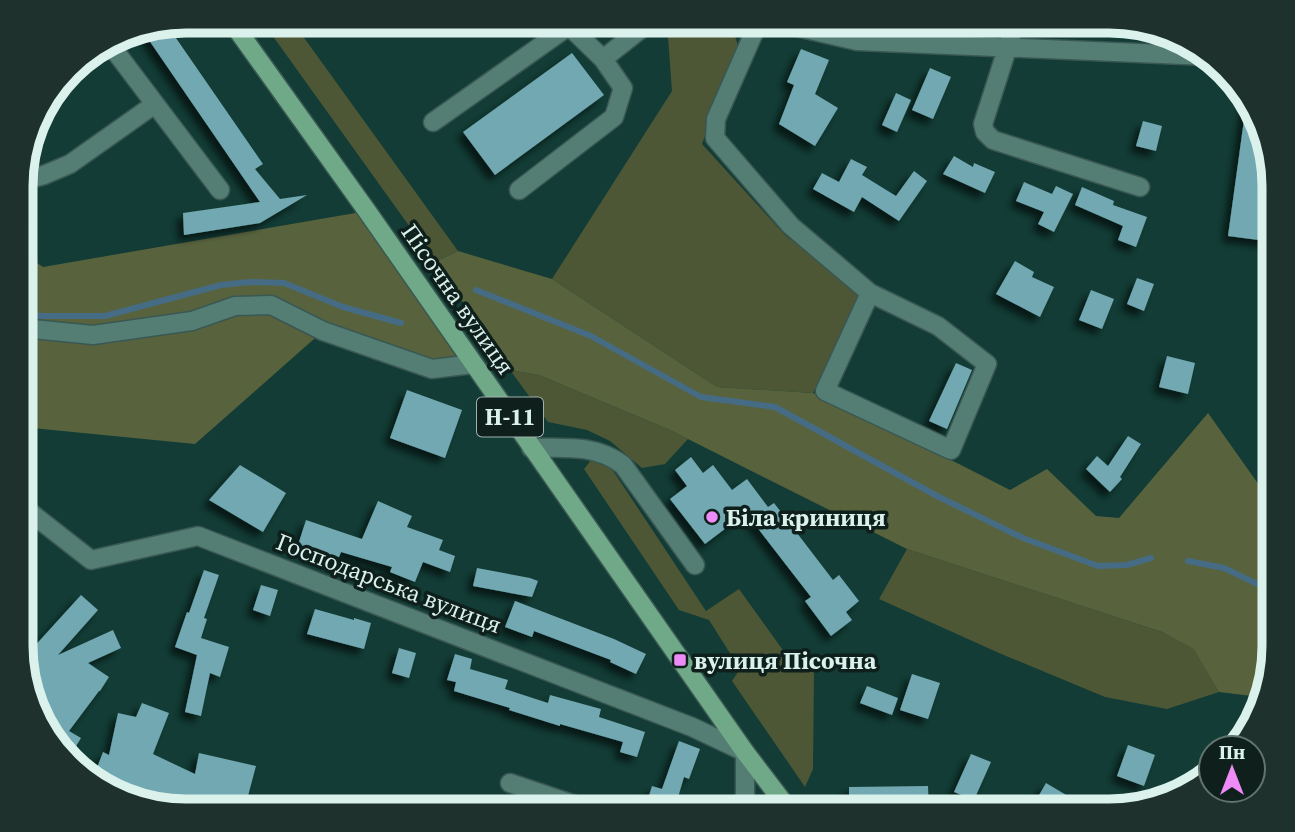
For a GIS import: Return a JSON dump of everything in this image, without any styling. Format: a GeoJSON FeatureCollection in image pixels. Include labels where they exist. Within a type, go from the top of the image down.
{"type":"FeatureCollection","features":[{"type":"Feature","properties":{"kind":"main road","name":"Пісочна вулиця"},"geometry":{"type":"LineString","coordinates":[[240,34],[745,752],[780,798]]}},
{"type":"Feature","properties":{"kind":"street"},"geometry":{"type":"LineString","coordinates":[[754,33],[716,119],[715,138],[791,226],[870,293],[938,326],[987,364],[951,450],[825,391],[870,293]]}},
{"type":"Feature","properties":{"kind":"street"},"geometry":{"type":"LineString","coordinates":[[824,33],[857,41],[1187,55]]}},
{"type":"Feature","properties":{"kind":"street"},"geometry":{"type":"LineString","coordinates":[[1012,33],[983,124],[985,132],[992,140],[1140,187]]}},
{"type":"Feature","properties":{"kind":"street"},"geometry":{"type":"LineString","coordinates":[[433,122],[558,34]]}},
{"type":"Feature","properties":{"kind":"street"},"geometry":{"type":"LineString","coordinates":[[519,190],[614,117],[623,89],[603,59],[577,34]]}},
{"type":"Feature","properties":{"kind":"street"},"geometry":{"type":"LineString","coordinates":[[603,59],[635,34]]}},
{"type":"Feature","properties":{"kind":"street"},"geometry":{"type":"LineString","coordinates":[[115,51],[220,190]]}},
{"type":"Feature","properties":{"kind":"street"},"geometry":{"type":"LineString","coordinates":[[34,178],[70,164],[155,104]]}},
{"type":"Feature","properties":{"kind":"street"},"geometry":{"type":"LineString","coordinates":[[33,329],[93,335],[192,321],[234,306],[271,305],[323,331],[432,369],[473,364]]}},
{"type":"Feature","properties":{"kind":"street"},"geometry":{"type":"LineString","coordinates":[[531,448],[581,448],[601,452],[623,465],[695,565]]}},
{"type":"Feature","properties":{"kind":"street","name":"Господарська вулиця"},"geometry":{"type":"LineString","coordinates":[[33,514],[91,561],[198,536],[692,727],[745,752]]}},
{"type":"Feature","properties":{"kind":"street"},"geometry":{"type":"LineString","coordinates":[[745,752],[745,798]]}},
{"type":"Feature","properties":{"kind":"street"},"geometry":{"type":"LineString","coordinates":[[510,783],[556,799]]}},
{"type":"Feature","properties":{"kind":"green space"},"geometry":{"type":"Polygon","coordinates":[[[666,33],[734,33],[738,46],[702,144],[786,236],[860,292],[813,393],[717,387],[552,279],[672,91],[666,33]]]}},
{"type":"Feature","properties":{"kind":"green space"},"geometry":{"type":"Polygon","coordinates":[[[271,34],[301,34],[458,251],[435,262],[271,34]]]}},
{"type":"Feature","properties":{"kind":"green space"},"geometry":{"type":"Polygon","coordinates":[[[367,211],[473,364],[432,369],[323,331],[195,444],[33,428],[33,260],[43,267],[367,211]]]}},
{"type":"Feature","properties":{"kind":"green space"},"geometry":{"type":"Polygon","coordinates":[[[458,251],[552,279],[717,387],[813,393],[1010,490],[1047,469],[1096,516],[1119,518],[1208,413],[1261,488],[1261,656],[1253,696],[1219,692],[1194,649],[1162,632],[907,549],[670,430],[539,375],[510,370],[435,262],[458,251]]]}},
{"type":"Feature","properties":{"kind":"green space"},"geometry":{"type":"Polygon","coordinates":[[[510,370],[539,375],[688,439],[665,464],[642,468],[610,441],[587,430],[548,422],[510,370]]]}},
{"type":"Feature","properties":{"kind":"green space"},"geometry":{"type":"Polygon","coordinates":[[[591,460],[612,469],[706,611],[739,589],[795,667],[814,672],[813,769],[805,787],[732,681],[740,669],[709,620],[679,610],[584,469],[591,460]]]}},
{"type":"Feature","properties":{"kind":"green space"},"geometry":{"type":"Polygon","coordinates":[[[907,549],[1162,632],[1195,649],[1219,692],[1167,709],[1105,697],[879,599],[907,549]]]}},
{"type":"Feature","properties":{"kind":"building"},"geometry":{"type":"Polygon","coordinates":[[[173,34],[263,164],[255,169],[280,199],[307,195],[260,223],[184,235],[183,213],[260,202],[148,38],[173,34]]]}},
{"type":"Feature","properties":{"kind":"building"},"geometry":{"type":"Polygon","coordinates":[[[801,49],[829,60],[815,94],[838,108],[815,146],[779,124],[794,85],[787,82],[801,49]]]}},
{"type":"Feature","properties":{"kind":"building"},"geometry":{"type":"Polygon","coordinates":[[[572,53],[604,95],[495,175],[463,132],[572,53]]]}},
{"type":"Feature","properties":{"kind":"building"},"geometry":{"type":"Polygon","coordinates":[[[930,68],[951,77],[933,119],[912,110],[930,68]]]}},
{"type":"Feature","properties":{"kind":"building"},"geometry":{"type":"Polygon","coordinates":[[[896,93],[911,100],[897,132],[882,125],[896,93]]]}},
{"type":"Feature","properties":{"kind":"building"},"geometry":{"type":"Polygon","coordinates":[[[1244,117],[1257,147],[1260,166],[1261,240],[1228,236],[1244,117]]]}},
{"type":"Feature","properties":{"kind":"building"},"geometry":{"type":"Polygon","coordinates":[[[1143,121],[1162,126],[1156,151],[1136,146],[1143,121]]]}},
{"type":"Feature","properties":{"kind":"building"},"geometry":{"type":"Polygon","coordinates":[[[954,156],[973,167],[974,163],[995,172],[985,193],[943,174],[954,156]]]}},
{"type":"Feature","properties":{"kind":"building"},"geometry":{"type":"Polygon","coordinates":[[[851,159],[867,167],[862,175],[896,196],[914,171],[927,181],[899,221],[862,197],[854,212],[813,189],[822,173],[839,182],[851,159]]]}},
{"type":"Feature","properties":{"kind":"building"},"geometry":{"type":"Polygon","coordinates":[[[1024,182],[1052,194],[1056,186],[1073,194],[1054,232],[1038,224],[1044,212],[1016,201],[1024,182]]]}},
{"type":"Feature","properties":{"kind":"building"},"geometry":{"type":"Polygon","coordinates":[[[1082,187],[1114,201],[1113,205],[1147,217],[1136,247],[1118,240],[1123,226],[1075,205],[1082,187]]]}},
{"type":"Feature","properties":{"kind":"building"},"geometry":{"type":"Polygon","coordinates":[[[1015,261],[1034,272],[1032,277],[1054,287],[1040,317],[996,294],[1015,261]]]}},
{"type":"Feature","properties":{"kind":"building"},"geometry":{"type":"Polygon","coordinates":[[[1137,278],[1154,284],[1144,311],[1127,304],[1137,278]]]}},
{"type":"Feature","properties":{"kind":"building"},"geometry":{"type":"Polygon","coordinates":[[[1091,290],[1114,299],[1102,329],[1079,320],[1091,290]]]}},
{"type":"Feature","properties":{"kind":"building"},"geometry":{"type":"Polygon","coordinates":[[[1167,356],[1195,363],[1188,394],[1159,387],[1167,356]]]}},
{"type":"Feature","properties":{"kind":"building"},"geometry":{"type":"Polygon","coordinates":[[[956,363],[972,370],[947,429],[929,421],[956,363]]]}},
{"type":"Feature","properties":{"kind":"building"},"geometry":{"type":"Polygon","coordinates":[[[407,390],[462,410],[445,458],[390,438],[407,390]]]}},
{"type":"Feature","properties":{"kind":"building"},"geometry":{"type":"Polygon","coordinates":[[[1128,436],[1141,444],[1120,477],[1122,479],[1110,492],[1086,469],[1097,456],[1108,466],[1128,436]]]}},
{"type":"Feature","properties":{"kind":"building"},"geometry":{"type":"Polygon","coordinates":[[[691,457],[703,473],[713,465],[732,490],[747,479],[768,507],[774,503],[833,580],[839,575],[859,601],[846,612],[852,620],[831,636],[805,601],[811,597],[746,513],[705,544],[670,499],[687,486],[675,470],[691,457]]]}},
{"type":"Feature","properties":{"kind":"building"},"geometry":{"type":"Polygon","coordinates":[[[240,465],[286,493],[263,532],[209,500],[240,465]]]}},
{"type":"Feature","properties":{"kind":"building"},"geometry":{"type":"Polygon","coordinates":[[[378,501],[412,516],[407,527],[443,540],[439,550],[455,556],[450,572],[423,562],[415,582],[390,572],[392,567],[341,552],[339,557],[298,545],[306,520],[362,539],[378,501]]]}},
{"type":"Feature","properties":{"kind":"building"},"geometry":{"type":"Polygon","coordinates":[[[477,568],[538,581],[532,597],[473,586],[477,568]]]}},
{"type":"Feature","properties":{"kind":"building"},"geometry":{"type":"Polygon","coordinates":[[[204,570],[219,575],[204,618],[207,619],[201,638],[229,647],[220,677],[210,673],[201,716],[185,712],[197,655],[175,647],[204,570]]]}},
{"type":"Feature","properties":{"kind":"building"},"geometry":{"type":"Polygon","coordinates":[[[261,585],[278,590],[270,616],[253,610],[261,585]]]}},
{"type":"Feature","properties":{"kind":"building"},"geometry":{"type":"Polygon","coordinates":[[[81,595],[98,610],[58,655],[113,630],[121,648],[88,663],[109,677],[69,731],[81,738],[74,750],[59,731],[41,695],[33,648],[81,595]]]}},
{"type":"Feature","properties":{"kind":"building"},"geometry":{"type":"Polygon","coordinates":[[[515,601],[646,654],[636,674],[610,662],[611,660],[534,631],[532,637],[505,627],[515,601]]]}},
{"type":"Feature","properties":{"kind":"building"},"geometry":{"type":"Polygon","coordinates":[[[315,609],[371,623],[364,649],[307,634],[315,609]]]}},
{"type":"Feature","properties":{"kind":"building"},"geometry":{"type":"Polygon","coordinates":[[[399,648],[416,653],[409,678],[392,673],[399,648]]]}},
{"type":"Feature","properties":{"kind":"building"},"geometry":{"type":"Polygon","coordinates":[[[455,654],[472,659],[470,669],[508,680],[505,689],[548,703],[550,695],[601,709],[599,717],[645,732],[637,757],[620,752],[623,742],[560,726],[454,691],[456,682],[447,680],[455,654]]]}},
{"type":"Feature","properties":{"kind":"building"},"geometry":{"type":"Polygon","coordinates":[[[912,674],[940,683],[928,719],[900,710],[912,674]]]}},
{"type":"Feature","properties":{"kind":"building"},"geometry":{"type":"Polygon","coordinates":[[[867,686],[898,698],[892,715],[860,703],[867,686]]]}},
{"type":"Feature","properties":{"kind":"building"},"geometry":{"type":"Polygon","coordinates":[[[142,703],[169,713],[153,754],[195,774],[199,753],[256,766],[247,799],[186,799],[147,794],[101,773],[96,770],[103,752],[109,755],[118,713],[136,717],[142,703]]]}},
{"type":"Feature","properties":{"kind":"building"},"geometry":{"type":"Polygon","coordinates":[[[679,741],[700,749],[689,779],[684,777],[678,798],[648,799],[652,786],[662,789],[679,741]]]}},
{"type":"Feature","properties":{"kind":"building"},"geometry":{"type":"Polygon","coordinates":[[[1128,745],[1155,755],[1144,786],[1117,776],[1128,745]]]}},
{"type":"Feature","properties":{"kind":"building"},"geometry":{"type":"Polygon","coordinates":[[[971,754],[991,762],[975,798],[954,792],[971,754]]]}},
{"type":"Feature","properties":{"kind":"building"},"geometry":{"type":"Polygon","coordinates":[[[1046,783],[1071,798],[1037,798],[1046,783]]]}},
{"type":"Feature","properties":{"kind":"building"},"geometry":{"type":"Polygon","coordinates":[[[928,786],[928,798],[849,798],[849,787],[928,786]]]}},
{"type":"Feature","properties":{"kind":"waterway"},"geometry":{"type":"LineString","coordinates":[[33,315],[105,316],[221,285],[250,282],[284,283],[343,307],[401,323]]}},
{"type":"Feature","properties":{"kind":"waterway"},"geometry":{"type":"LineString","coordinates":[[476,290],[591,336],[701,397],[775,407],[937,496],[1023,538],[1098,566],[1127,565],[1151,558]]}},
{"type":"Feature","properties":{"kind":"waterway"},"geometry":{"type":"LineString","coordinates":[[1188,561],[1224,568],[1261,586]]}},
{"type":"Feature","properties":{"kind":"place","name":"Біла криниця"},"geometry":{"type":"Point","coordinates":[712,517]}},
{"type":"Feature","properties":{"kind":"place","name":"вулиця Пісочна"},"geometry":{"type":"Point","coordinates":[680,660]}}]}
